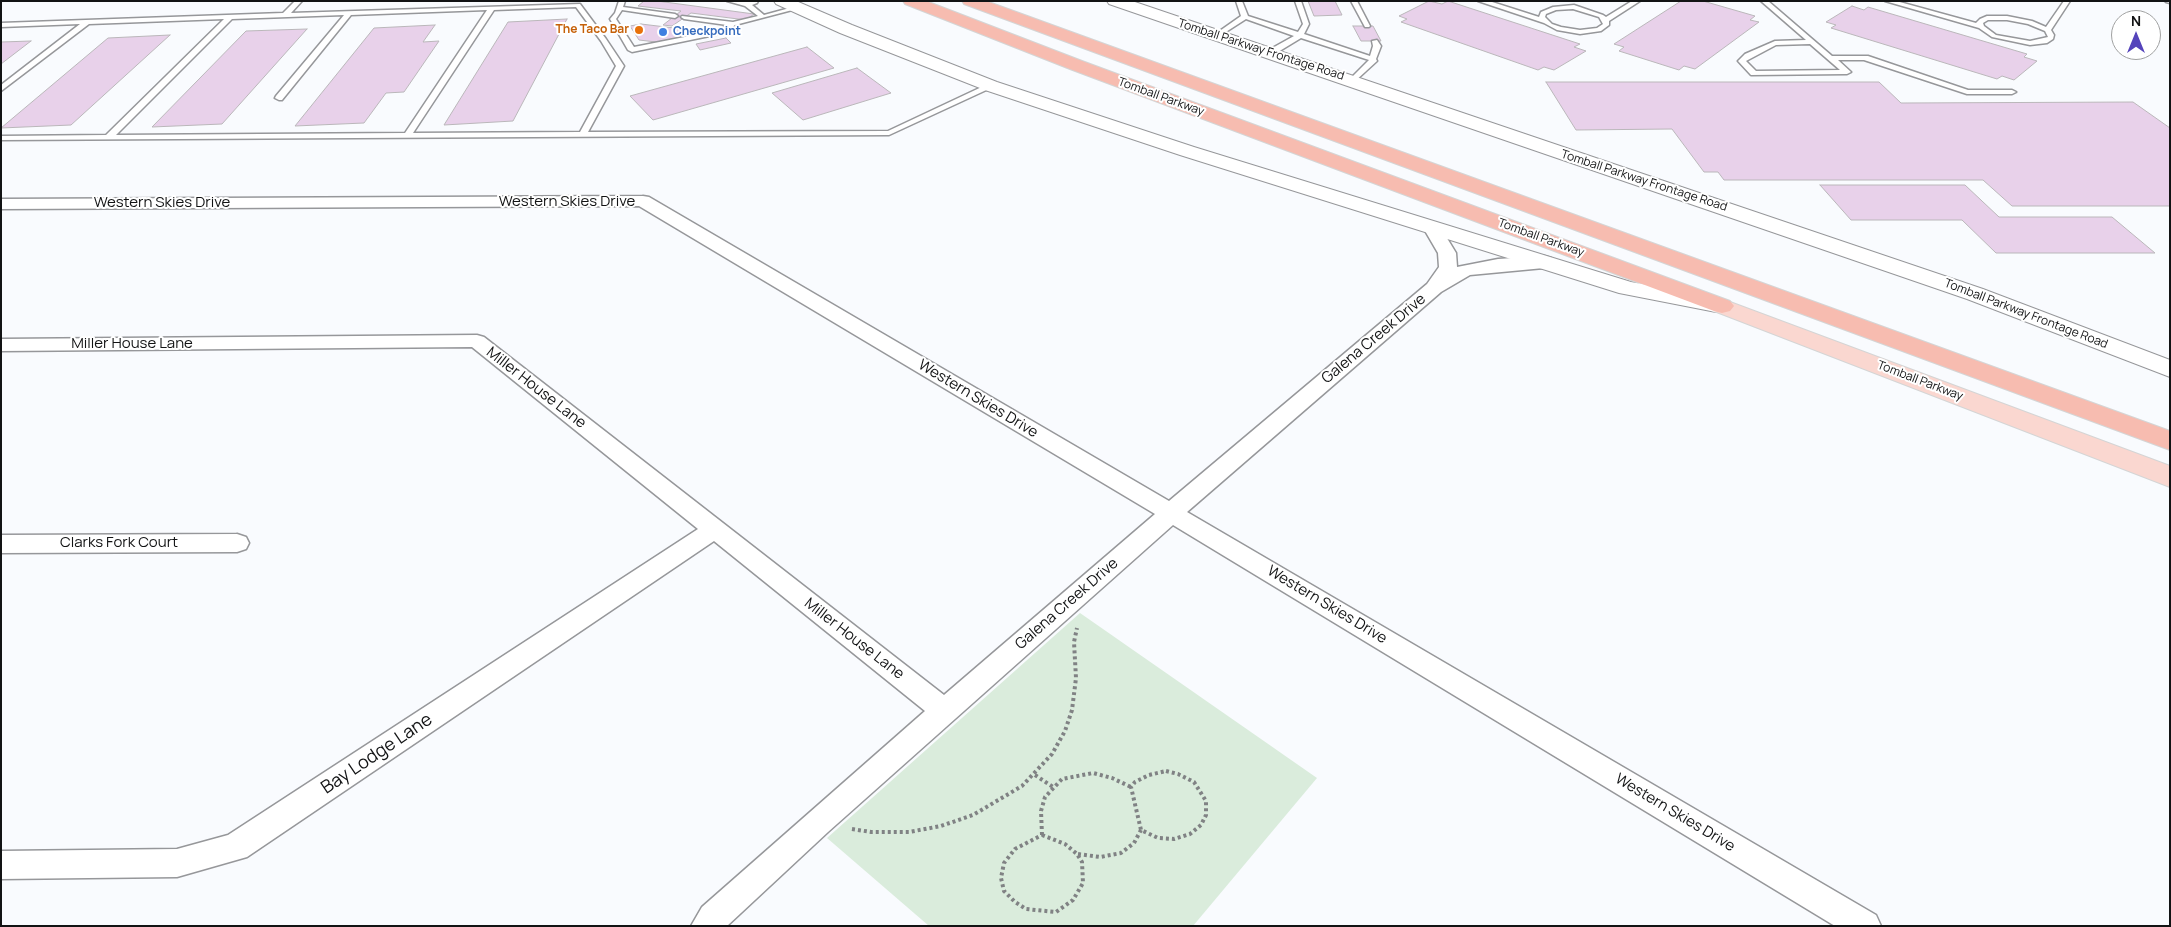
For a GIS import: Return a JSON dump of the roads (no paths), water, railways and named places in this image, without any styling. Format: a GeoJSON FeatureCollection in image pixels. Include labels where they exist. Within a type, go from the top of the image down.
{"type":"FeatureCollection","features":[{"type":"Feature","properties":{"kind":"highway","name":"Tomball Parkway"},"geometry":{"type":"LineString","coordinates":[[911,1],[1722,306]]}},
{"type":"Feature","properties":{"kind":"highway","name":"Tomball Parkway"},"geometry":{"type":"LineString","coordinates":[[970,1],[2170,441]]}},
{"type":"Feature","properties":{"kind":"main road","name":"Tomball Parkway Frontage Road"},"geometry":{"type":"LineString","coordinates":[[1122,3],[1975,294],[2170,369]]}},
{"type":"Feature","properties":{"kind":"main road"},"geometry":{"type":"LineString","coordinates":[[790,5],[815,8],[991,86],[1187,151],[1627,288],[1722,306]]}},
{"type":"Feature","properties":{"kind":"main road","name":"Tomball Parkway"},"geometry":{"type":"LineString","coordinates":[[1722,306],[2170,477]]}},
{"type":"Feature","properties":{"kind":"street","name":"Western Skies Drive"},"geometry":{"type":"LineString","coordinates":[[1,204],[643,201],[1864,926]]}},
{"type":"Feature","properties":{"kind":"street","name":"Galena Creek Drive"},"geometry":{"type":"LineString","coordinates":[[1433,229],[1447,253],[1448,267],[1434,288]]}},
{"type":"Feature","properties":{"kind":"street","name":"Galena Creek Drive"},"geometry":{"type":"LineString","coordinates":[[707,926],[713,918],[818,823],[945,711],[1171,513],[1434,288],[1465,270],[1498,265],[1544,262]]}},
{"type":"Feature","properties":{"kind":"street","name":"Miller House Lane"},"geometry":{"type":"LineString","coordinates":[[1,345],[476,341],[945,711]]}},
{"type":"Feature","properties":{"kind":"street","name":"Bay Lodge Lane"},"geometry":{"type":"LineString","coordinates":[[1,865],[177,863],[236,847],[715,529]]}},
{"type":"Feature","properties":{"kind":"street","name":"Clarks Fork Court"},"geometry":{"type":"LineString","coordinates":[[1,544],[237,543]]}},
{"type":"Feature","properties":{"kind":"lane"},"geometry":{"type":"LineString","coordinates":[[285,15],[299,1]]}},
{"type":"Feature","properties":{"kind":"lane"},"geometry":{"type":"LineString","coordinates":[[730,1],[747,4],[756,1]]}},
{"type":"Feature","properties":{"kind":"lane"},"geometry":{"type":"LineString","coordinates":[[1240,1],[1245,18]]}},
{"type":"Feature","properties":{"kind":"lane"},"geometry":{"type":"LineString","coordinates":[[1270,54],[1300,35],[1306,24],[1298,1]]}},
{"type":"Feature","properties":{"kind":"lane"},"geometry":{"type":"LineString","coordinates":[[1354,1],[1367,26]]}},
{"type":"Feature","properties":{"kind":"lane"},"geometry":{"type":"LineString","coordinates":[[1481,1],[1545,21],[1559,28],[1580,32],[1599,30],[1607,24],[1606,20]]}},
{"type":"Feature","properties":{"kind":"lane"},"geometry":{"type":"LineString","coordinates":[[1606,20],[1637,1]]}},
{"type":"Feature","properties":{"kind":"lane"},"geometry":{"type":"LineString","coordinates":[[1764,1],[1831,58],[1846,72],[1754,73],[1742,61],[1748,56],[1775,43],[1812,42]]}},
{"type":"Feature","properties":{"kind":"lane"},"geometry":{"type":"LineString","coordinates":[[1888,1],[1981,27],[1994,36],[2030,43],[2048,41],[2051,38],[2051,34],[2047,30],[2030,22],[1996,17],[1982,20],[1979,23],[1981,27]]}},
{"type":"Feature","properties":{"kind":"lane"},"geometry":{"type":"LineString","coordinates":[[2047,30],[2067,1]]}},
{"type":"Feature","properties":{"kind":"lane"},"geometry":{"type":"LineString","coordinates":[[747,4],[763,17]]}},
{"type":"Feature","properties":{"kind":"lane"},"geometry":{"type":"LineString","coordinates":[[1,25],[578,5],[604,40],[620,66],[583,135]]}},
{"type":"Feature","properties":{"kind":"lane"},"geometry":{"type":"LineString","coordinates":[[684,17],[733,24],[763,17],[790,5]]}},
{"type":"Feature","properties":{"kind":"lane"},"geometry":{"type":"LineString","coordinates":[[675,16],[620,7],[613,19],[632,50],[722,32],[733,24]]}},
{"type":"Feature","properties":{"kind":"lane"},"geometry":{"type":"LineString","coordinates":[[1545,21],[1542,17],[1543,13],[1548,10],[1564,7],[1584,9],[1606,20]]}},
{"type":"Feature","properties":{"kind":"lane"},"geometry":{"type":"LineString","coordinates":[[407,136],[492,8]]}},
{"type":"Feature","properties":{"kind":"lane"},"geometry":{"type":"LineString","coordinates":[[279,98],[349,13]]}},
{"type":"Feature","properties":{"kind":"lane"},"geometry":{"type":"LineString","coordinates":[[108,138],[230,17]]}},
{"type":"Feature","properties":{"kind":"lane"},"geometry":{"type":"LineString","coordinates":[[1216,36],[1245,18],[1372,59]]}},
{"type":"Feature","properties":{"kind":"lane"},"geometry":{"type":"LineString","coordinates":[[1,89],[87,22]]}},
{"type":"Feature","properties":{"kind":"lane"},"geometry":{"type":"LineString","coordinates":[[1353,81],[1373,61],[1377,46],[1375,41]]}},
{"type":"Feature","properties":{"kind":"lane"},"geometry":{"type":"LineString","coordinates":[[1831,58],[1865,58],[1966,92],[2012,92]]}},
{"type":"Feature","properties":{"kind":"lane"},"geometry":{"type":"LineString","coordinates":[[1,138],[888,133],[991,86]]}},
{"type":"Feature","properties":{"kind":"place","name":"The Taco Bar"},"geometry":{"type":"Point","coordinates":[639,30]}},
{"type":"Feature","properties":{"kind":"place","name":"Checkpoint"},"geometry":{"type":"Point","coordinates":[663,32]}}]}
